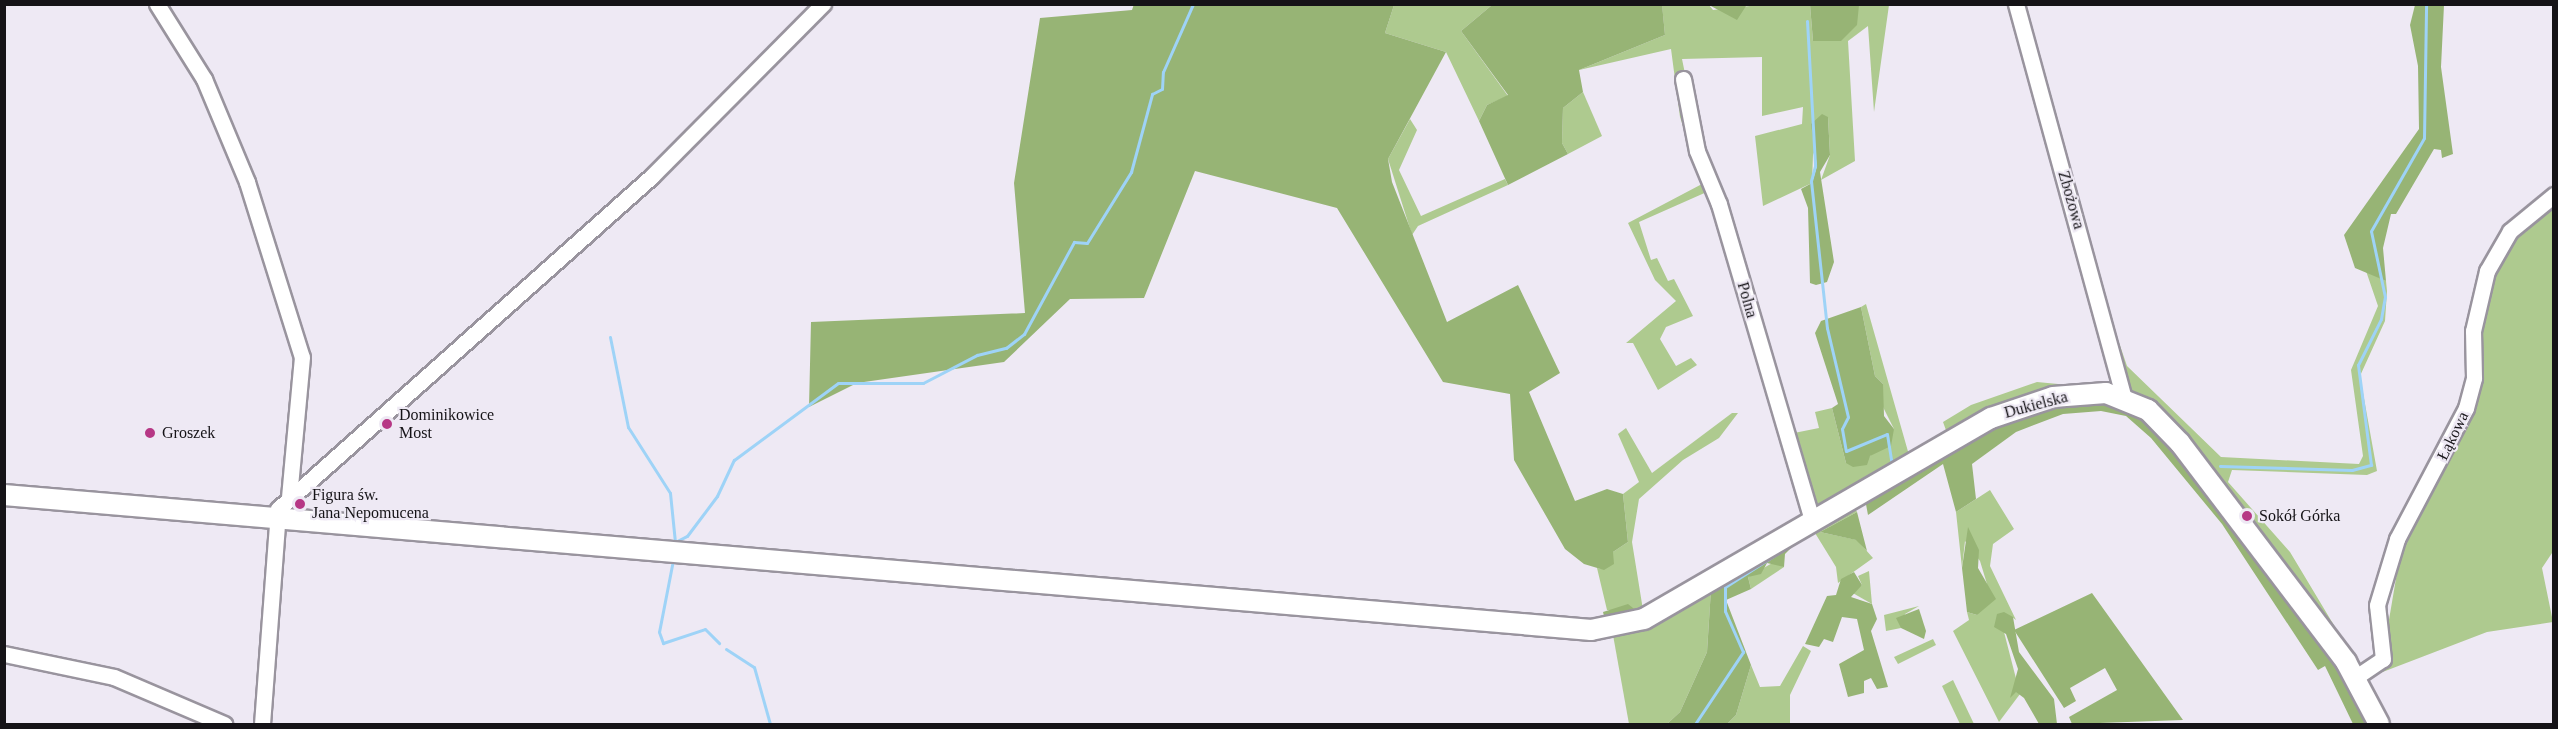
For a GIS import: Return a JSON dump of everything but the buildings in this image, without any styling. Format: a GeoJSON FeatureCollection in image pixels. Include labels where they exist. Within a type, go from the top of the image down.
{"type":"FeatureCollection","features":[{"type":"Feature","properties":{"kind":"main road","name":"Dukielska"},"geometry":{"type":"LineString","coordinates":[[277,517],[1544,626],[1620,627],[1644,619],[1812,521],[2022,405],[2084,393],[2122,396],[2148,410],[2181,443],[2356,677],[2379,724]]}},
{"type":"Feature","properties":{"kind":"main road"},"geometry":{"type":"LineString","coordinates":[[4,495],[277,517]]}},
{"type":"Feature","properties":{"kind":"street"},"geometry":{"type":"LineString","coordinates":[[157,4],[204,79],[247,182],[302,357],[289,496]]}},
{"type":"Feature","properties":{"kind":"street"},"geometry":{"type":"LineString","coordinates":[[262,724],[277,517],[289,496],[652,176],[823,4]]}},
{"type":"Feature","properties":{"kind":"street","name":"Zbożowa"},"geometry":{"type":"LineString","coordinates":[[2016,4],[2122,396]]}},
{"type":"Feature","properties":{"kind":"street","name":"Polna"},"geometry":{"type":"LineString","coordinates":[[1683,79],[1697,151],[1719,204],[1812,521]]}},
{"type":"Feature","properties":{"kind":"street","name":"Łąkowa"},"geometry":{"type":"LineString","coordinates":[[2356,677],[2383,659],[2377,605],[2397,539],[2466,408],[2476,310],[2487,271],[2510,231],[2553,195]]}},
{"type":"Feature","properties":{"kind":"street"},"geometry":{"type":"LineString","coordinates":[[4,654],[114,677],[224,724]]}},
{"type":"Feature","properties":{"kind":"green space"},"geometry":{"type":"Polygon","coordinates":[[[1134,4],[1394,5],[1385,33],[1446,52],[1388,159],[1392,182],[1447,322],[1518,285],[1560,373],[1529,392],[1575,501],[1607,489],[1623,494],[1628,542],[1613,552],[1614,564],[1604,570],[1584,564],[1565,549],[1514,460],[1510,394],[1443,382],[1337,208],[1195,171],[1144,298],[1070,299],[1004,362],[857,383],[809,407],[811,322],[1025,313],[1014,183],[1040,18],[1132,10],[1134,4]]]}},
{"type":"Feature","properties":{"kind":"green space"},"geometry":{"type":"Polygon","coordinates":[[[1662,4],[1665,35],[1579,70],[1583,92],[1563,108],[1562,143],[1568,154],[1508,185],[1479,121],[1487,105],[1508,95],[1461,31],[1492,5],[1662,4]]]}},
{"type":"Feature","properties":{"kind":"green space"},"geometry":{"type":"Polygon","coordinates":[[[1768,4],[1810,5],[1813,41],[1857,5],[1889,5],[1874,112],[1868,26],[1848,41],[1855,161],[1821,180],[1830,155],[1828,117],[1813,155],[1812,183],[1763,206],[1755,136],[1802,124],[1803,107],[1762,116],[1762,57],[1682,59],[1709,191],[1639,222],[1651,260],[1657,258],[1668,281],[1674,279],[1693,316],[1666,327],[1660,339],[1676,366],[1691,358],[1697,365],[1658,390],[1633,343],[1626,343],[1676,301],[1655,280],[1628,223],[1702,184],[1680,117],[1671,49],[1579,70],[1665,35],[1662,5],[1709,5],[1713,10],[1768,4]]]}},
{"type":"Feature","properties":{"kind":"green space"},"geometry":{"type":"Polygon","coordinates":[[[1394,5],[1492,5],[1461,31],[1508,96],[1487,105],[1479,121],[1446,52],[1385,33],[1394,5]]]}},
{"type":"Feature","properties":{"kind":"green space"},"geometry":{"type":"Polygon","coordinates":[[[1709,5],[1768,5],[1746,6],[1737,20],[1709,5]]]}},
{"type":"Feature","properties":{"kind":"green space"},"geometry":{"type":"Polygon","coordinates":[[[1810,5],[1859,5],[1857,25],[1841,41],[1813,41],[1810,5]]]}},
{"type":"Feature","properties":{"kind":"green space"},"geometry":{"type":"Polygon","coordinates":[[[2415,5],[2444,5],[2441,67],[2453,154],[2442,158],[2441,150],[2434,149],[2396,214],[2391,214],[2383,248],[2386,281],[2355,268],[2344,235],[2419,129],[2418,66],[2410,25],[2415,5]]]}},
{"type":"Feature","properties":{"kind":"green space"},"geometry":{"type":"Polygon","coordinates":[[[1583,92],[1602,136],[1568,154],[1562,143],[1563,108],[1583,92]]]}},
{"type":"Feature","properties":{"kind":"green space"},"geometry":{"type":"Polygon","coordinates":[[[1822,114],[1828,117],[1830,155],[1820,172],[1834,262],[1827,282],[1816,285],[1810,283],[1808,208],[1801,189],[1812,183],[1817,166],[1811,124],[1822,114]]]}},
{"type":"Feature","properties":{"kind":"green space"},"geometry":{"type":"Polygon","coordinates":[[[1410,119],[1417,130],[1399,170],[1421,216],[1505,179],[1508,185],[1418,226],[1412,235],[1388,159],[1410,119]]]}},
{"type":"Feature","properties":{"kind":"green space"},"geometry":{"type":"Polygon","coordinates":[[[2553,201],[2554,550],[2542,568],[2553,622],[2487,632],[2380,673],[2402,543],[2476,401],[2482,313],[2492,277],[2512,237],[2553,201]]]}},
{"type":"Feature","properties":{"kind":"green space"},"geometry":{"type":"Polygon","coordinates":[[[2366,271],[2386,281],[2387,291],[2385,321],[2360,376],[2377,471],[2367,475],[2232,470],[2228,482],[2290,552],[2350,652],[2128,388],[2109,327],[2113,325],[2127,366],[2221,457],[2359,464],[2363,456],[2351,370],[2378,306],[2366,271]]]}},
{"type":"Feature","properties":{"kind":"green space"},"geometry":{"type":"Polygon","coordinates":[[[1866,304],[1909,455],[1812,509],[1789,434],[1819,428],[1815,412],[1832,408],[1846,463],[1870,456],[1894,429],[1880,401],[1883,384],[1875,376],[1861,307],[1866,304]]]}},
{"type":"Feature","properties":{"kind":"green space"},"geometry":{"type":"Polygon","coordinates":[[[1861,307],[1875,376],[1883,384],[1884,416],[1894,429],[1891,446],[1870,456],[1867,465],[1853,467],[1846,463],[1832,408],[1838,404],[1815,333],[1821,321],[1861,307]]]}},
{"type":"Feature","properties":{"kind":"green space"},"geometry":{"type":"Polygon","coordinates":[[[2037,382],[2100,388],[2016,398],[1947,433],[1943,422],[1971,405],[2037,382]]]}},
{"type":"Feature","properties":{"kind":"green space"},"geometry":{"type":"Polygon","coordinates":[[[2098,402],[2138,416],[2158,433],[2337,666],[2367,724],[2353,724],[2325,666],[2318,670],[2222,524],[2151,438],[2126,416],[2101,411],[2063,414],[2016,432],[1972,464],[1976,499],[1956,512],[1943,464],[1868,515],[1865,499],[1986,429],[2058,405],[2098,402]]]}},
{"type":"Feature","properties":{"kind":"green space"},"geometry":{"type":"Polygon","coordinates":[[[1732,413],[1738,413],[1719,438],[1683,460],[1639,499],[1632,542],[1643,610],[1607,610],[1597,568],[1604,569],[1613,552],[1628,542],[1623,494],[1639,482],[1618,434],[1626,428],[1652,473],[1732,413]]]}},
{"type":"Feature","properties":{"kind":"green space"},"geometry":{"type":"Polygon","coordinates":[[[1990,490],[2014,529],[1993,544],[1990,566],[2016,620],[2012,617],[2004,632],[2020,694],[1999,722],[1953,631],[1969,620],[1967,612],[1977,615],[1987,584],[1980,561],[1965,541],[1962,568],[1956,512],[1990,490]]]}},
{"type":"Feature","properties":{"kind":"green space"},"geometry":{"type":"Polygon","coordinates":[[[1853,505],[1857,512],[1820,532],[1857,540],[1873,558],[1838,583],[1836,567],[1815,533],[1853,505]]]}},
{"type":"Feature","properties":{"kind":"green space"},"geometry":{"type":"Polygon","coordinates":[[[1857,512],[1867,551],[1856,540],[1820,532],[1857,512]]]}},
{"type":"Feature","properties":{"kind":"green space"},"geometry":{"type":"Polygon","coordinates":[[[1968,527],[1979,550],[1978,568],[1996,599],[1977,615],[1967,612],[1962,568],[1968,527]]]}},
{"type":"Feature","properties":{"kind":"green space"},"geometry":{"type":"Polygon","coordinates":[[[1803,536],[1785,554],[1784,567],[1767,563],[1761,574],[1748,577],[1751,589],[1726,600],[1751,665],[1736,715],[1727,724],[1667,724],[1680,712],[1707,652],[1711,589],[1803,536]]]}},
{"type":"Feature","properties":{"kind":"green space"},"geometry":{"type":"Polygon","coordinates":[[[1774,562],[1784,567],[1751,589],[1748,577],[1774,562]]]}},
{"type":"Feature","properties":{"kind":"green space"},"geometry":{"type":"Polygon","coordinates":[[[1869,571],[1872,604],[1851,592],[1862,585],[1858,576],[1869,571]]]}},
{"type":"Feature","properties":{"kind":"green space"},"geometry":{"type":"Polygon","coordinates":[[[1854,572],[1862,585],[1851,597],[1872,604],[1877,619],[1871,631],[1888,687],[1877,689],[1871,678],[1864,681],[1864,693],[1848,697],[1839,664],[1864,650],[1857,619],[1842,617],[1833,642],[1824,639],[1819,647],[1805,644],[1827,596],[1836,595],[1841,579],[1854,572]]]}},
{"type":"Feature","properties":{"kind":"green space"},"geometry":{"type":"Polygon","coordinates":[[[1711,589],[1707,652],[1680,712],[1667,724],[1629,724],[1613,635],[1711,589]]]}},
{"type":"Feature","properties":{"kind":"green space"},"geometry":{"type":"Polygon","coordinates":[[[2092,593],[2183,720],[2072,724],[2069,717],[2117,690],[2105,668],[2070,688],[2076,701],[2064,708],[2014,630],[2092,593]]]}},
{"type":"Feature","properties":{"kind":"green space"},"geometry":{"type":"Polygon","coordinates":[[[1628,604],[1638,612],[1605,620],[1603,612],[1628,604]]]}},
{"type":"Feature","properties":{"kind":"green space"},"geometry":{"type":"Polygon","coordinates":[[[1919,606],[1905,614],[1901,628],[1886,631],[1884,615],[1919,606]]]}},
{"type":"Feature","properties":{"kind":"green space"},"geometry":{"type":"Polygon","coordinates":[[[1919,609],[1926,631],[1924,639],[1901,628],[1896,618],[1919,609]]]}},
{"type":"Feature","properties":{"kind":"green space"},"geometry":{"type":"Polygon","coordinates":[[[2004,612],[2013,617],[2019,652],[2054,699],[2057,724],[2039,724],[2024,698],[2016,692],[2010,698],[2018,669],[2006,634],[1994,627],[1997,614],[2004,612]]]}},
{"type":"Feature","properties":{"kind":"green space"},"geometry":{"type":"Polygon","coordinates":[[[1933,639],[1936,645],[1898,664],[1894,657],[1933,639]]]}},
{"type":"Feature","properties":{"kind":"green space"},"geometry":{"type":"Polygon","coordinates":[[[1803,646],[1811,651],[1790,695],[1790,724],[1727,724],[1736,715],[1751,665],[1760,687],[1780,686],[1803,646]]]}},
{"type":"Feature","properties":{"kind":"green space"},"geometry":{"type":"Polygon","coordinates":[[[1953,680],[1974,724],[1960,724],[1942,686],[1953,680]]]}},
{"type":"Feature","properties":{"kind":"waterway"},"geometry":{"type":"LineString","coordinates":[[610,337],[628,427],[670,493],[675,542],[687,536],[717,496],[734,460],[838,383],[923,383],[977,355],[1006,348],[1024,334],[1074,242],[1087,243],[1131,172],[1152,94],[1162,89],[1163,72],[1193,4]]}},
{"type":"Feature","properties":{"kind":"waterway"},"geometry":{"type":"LineString","coordinates":[[2220,466],[2352,470],[2371,465],[2358,365],[2381,319],[2385,297],[2371,231],[2424,138],[2426,4]]}},
{"type":"Feature","properties":{"kind":"waterway"},"geometry":{"type":"LineString","coordinates":[[1807,21],[1815,166],[1811,181],[1827,328],[1848,417],[1842,429],[1846,451],[1887,434],[1892,465]]}},
{"type":"Feature","properties":{"kind":"waterway"},"geometry":{"type":"LineString","coordinates":[[1695,724],[1743,652],[1725,611],[1725,587],[1798,540]]}},
{"type":"Feature","properties":{"kind":"waterway"},"geometry":{"type":"LineString","coordinates":[[673,560],[659,632],[663,643],[705,629],[719,643]]}},
{"type":"Feature","properties":{"kind":"waterway"},"geometry":{"type":"LineString","coordinates":[[726,649],[754,667],[770,724]]}},
{"type":"Feature","properties":{"kind":"place","name":"Dominikowice Most"},"geometry":{"type":"Point","coordinates":[387,424]}},
{"type":"Feature","properties":{"kind":"place","name":"Groszek"},"geometry":{"type":"Point","coordinates":[150,433]}},
{"type":"Feature","properties":{"kind":"place","name":"Figura św. Jana Nepomucena"},"geometry":{"type":"Point","coordinates":[300,504]}},
{"type":"Feature","properties":{"kind":"place","name":"Sokół Górka"},"geometry":{"type":"Point","coordinates":[2247,516]}}]}
